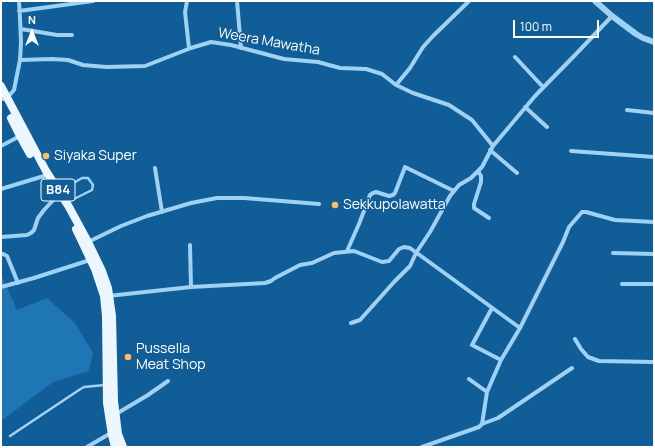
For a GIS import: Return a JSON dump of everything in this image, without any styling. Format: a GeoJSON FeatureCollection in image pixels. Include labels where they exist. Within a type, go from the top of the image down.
{"type":"FeatureCollection","features":[{"type":"Feature","properties":{"kind":"main road","name":"B84"},"geometry":{"type":"LineString","coordinates":[[1,86],[3,98],[20,136],[44,176],[67,203],[102,271],[112,316],[114,401],[118,434],[123,447]]}},
{"type":"Feature","properties":{"kind":"main road","name":"B84"},"geometry":{"type":"LineString","coordinates":[[3,98],[46,171],[74,225],[107,296],[107,403],[111,433],[115,447]]}},
{"type":"Feature","properties":{"kind":"street"},"geometry":{"type":"LineString","coordinates":[[3,98],[14,90],[20,60],[21,29],[19,1]]}},
{"type":"Feature","properties":{"kind":"street"},"geometry":{"type":"LineString","coordinates":[[20,11],[92,1]]}},
{"type":"Feature","properties":{"kind":"street"},"geometry":{"type":"LineString","coordinates":[[187,1],[185,12],[189,48]]}},
{"type":"Feature","properties":{"kind":"street"},"geometry":{"type":"LineString","coordinates":[[237,1],[241,48]]}},
{"type":"Feature","properties":{"kind":"street"},"geometry":{"type":"LineString","coordinates":[[396,85],[410,68],[428,41],[469,1]]}},
{"type":"Feature","properties":{"kind":"street"},"geometry":{"type":"LineString","coordinates":[[595,1],[612,16],[643,38],[654,42]]}},
{"type":"Feature","properties":{"kind":"street"},"geometry":{"type":"LineString","coordinates":[[351,323],[360,320],[410,266],[416,253],[454,191],[459,185],[471,178],[482,167],[491,148],[525,107],[612,16]]}},
{"type":"Feature","properties":{"kind":"street"},"geometry":{"type":"LineString","coordinates":[[21,29],[57,35],[72,35]]}},
{"type":"Feature","properties":{"kind":"street","name":"Weera Mawatha"},"geometry":{"type":"LineString","coordinates":[[20,60],[68,60],[83,65],[106,67],[145,66],[189,48],[211,42],[231,45],[284,59],[318,62],[340,68],[366,68],[382,74],[396,85],[413,93],[449,105],[472,120],[491,148],[517,173]]}},
{"type":"Feature","properties":{"kind":"street"},"geometry":{"type":"LineString","coordinates":[[515,57],[544,87]]}},
{"type":"Feature","properties":{"kind":"street"},"geometry":{"type":"LineString","coordinates":[[525,107],[547,127]]}},
{"type":"Feature","properties":{"kind":"street"},"geometry":{"type":"LineString","coordinates":[[627,110],[654,113]]}},
{"type":"Feature","properties":{"kind":"street"},"geometry":{"type":"LineString","coordinates":[[1,146],[20,136]]}},
{"type":"Feature","properties":{"kind":"street"},"geometry":{"type":"LineString","coordinates":[[571,151],[654,157]]}},
{"type":"Feature","properties":{"kind":"street"},"geometry":{"type":"LineString","coordinates":[[347,251],[370,195],[376,192],[389,196],[393,195],[405,167],[454,191]]}},
{"type":"Feature","properties":{"kind":"street"},"geometry":{"type":"LineString","coordinates":[[155,168],[162,212]]}},
{"type":"Feature","properties":{"kind":"street"},"geometry":{"type":"LineString","coordinates":[[478,171],[481,176],[481,182],[474,208],[489,218]]}},
{"type":"Feature","properties":{"kind":"street"},"geometry":{"type":"LineString","coordinates":[[1,189],[44,176]]}},
{"type":"Feature","properties":{"kind":"street"},"geometry":{"type":"LineString","coordinates":[[1,236],[27,235],[31,233],[34,230],[38,218],[58,194]]}},
{"type":"Feature","properties":{"kind":"street"},"geometry":{"type":"LineString","coordinates":[[88,242],[121,226],[162,212],[191,203],[217,198],[244,198],[319,204]]}},
{"type":"Feature","properties":{"kind":"street"},"geometry":{"type":"LineString","coordinates":[[482,424],[487,392],[501,360],[520,328],[569,227],[582,212],[615,220],[654,222]]}},
{"type":"Feature","properties":{"kind":"street"},"geometry":{"type":"LineString","coordinates":[[190,245],[191,287]]}},
{"type":"Feature","properties":{"kind":"street"},"geometry":{"type":"LineString","coordinates":[[107,296],[191,287],[266,283],[300,265],[312,263],[334,253],[354,251],[382,262],[389,261],[399,249],[404,247],[410,248],[520,328]]}},
{"type":"Feature","properties":{"kind":"street"},"geometry":{"type":"LineString","coordinates":[[613,253],[654,254]]}},
{"type":"Feature","properties":{"kind":"street"},"geometry":{"type":"LineString","coordinates":[[1,254],[5,254],[7,256],[18,283]]}},
{"type":"Feature","properties":{"kind":"street"},"geometry":{"type":"LineString","coordinates":[[1,287],[90,260]]}},
{"type":"Feature","properties":{"kind":"street"},"geometry":{"type":"LineString","coordinates":[[622,284],[654,284]]}},
{"type":"Feature","properties":{"kind":"street"},"geometry":{"type":"LineString","coordinates":[[492,308],[472,344],[501,360]]}},
{"type":"Feature","properties":{"kind":"street"},"geometry":{"type":"LineString","coordinates":[[575,339],[588,357],[599,361],[654,362]]}},
{"type":"Feature","properties":{"kind":"street"},"geometry":{"type":"LineString","coordinates":[[422,447],[479,427],[482,424],[498,418],[572,368]]}},
{"type":"Feature","properties":{"kind":"street"},"geometry":{"type":"LineString","coordinates":[[469,379],[487,392]]}},
{"type":"Feature","properties":{"kind":"street"},"geometry":{"type":"LineString","coordinates":[[116,414],[168,381]]}},
{"type":"Feature","properties":{"kind":"street"},"geometry":{"type":"LineString","coordinates":[[87,447],[111,433]]}},
{"type":"Feature","properties":{"kind":"lane"},"geometry":{"type":"LineString","coordinates":[[58,194],[82,178],[88,178],[93,185],[92,190],[67,203]]}},
{"type":"Feature","properties":{"kind":"lane"},"geometry":{"type":"LineString","coordinates":[[10,436],[84,387],[107,384]]}},
{"type":"Feature","properties":{"kind":"shaded area"},"geometry":{"type":"Polygon","coordinates":[[[1,274],[17,310],[47,298],[75,323],[93,353],[89,371],[53,382],[1,421],[1,274]]]}},
{"type":"Feature","properties":{"kind":"place","name":"Siyaka Super"},"geometry":{"type":"Point","coordinates":[46,156]}},
{"type":"Feature","properties":{"kind":"place","name":"Sekkupolawatta"},"geometry":{"type":"Point","coordinates":[335,205]}},
{"type":"Feature","properties":{"kind":"place","name":"Pussella Meat Shop"},"geometry":{"type":"Point","coordinates":[128,357]}}]}
